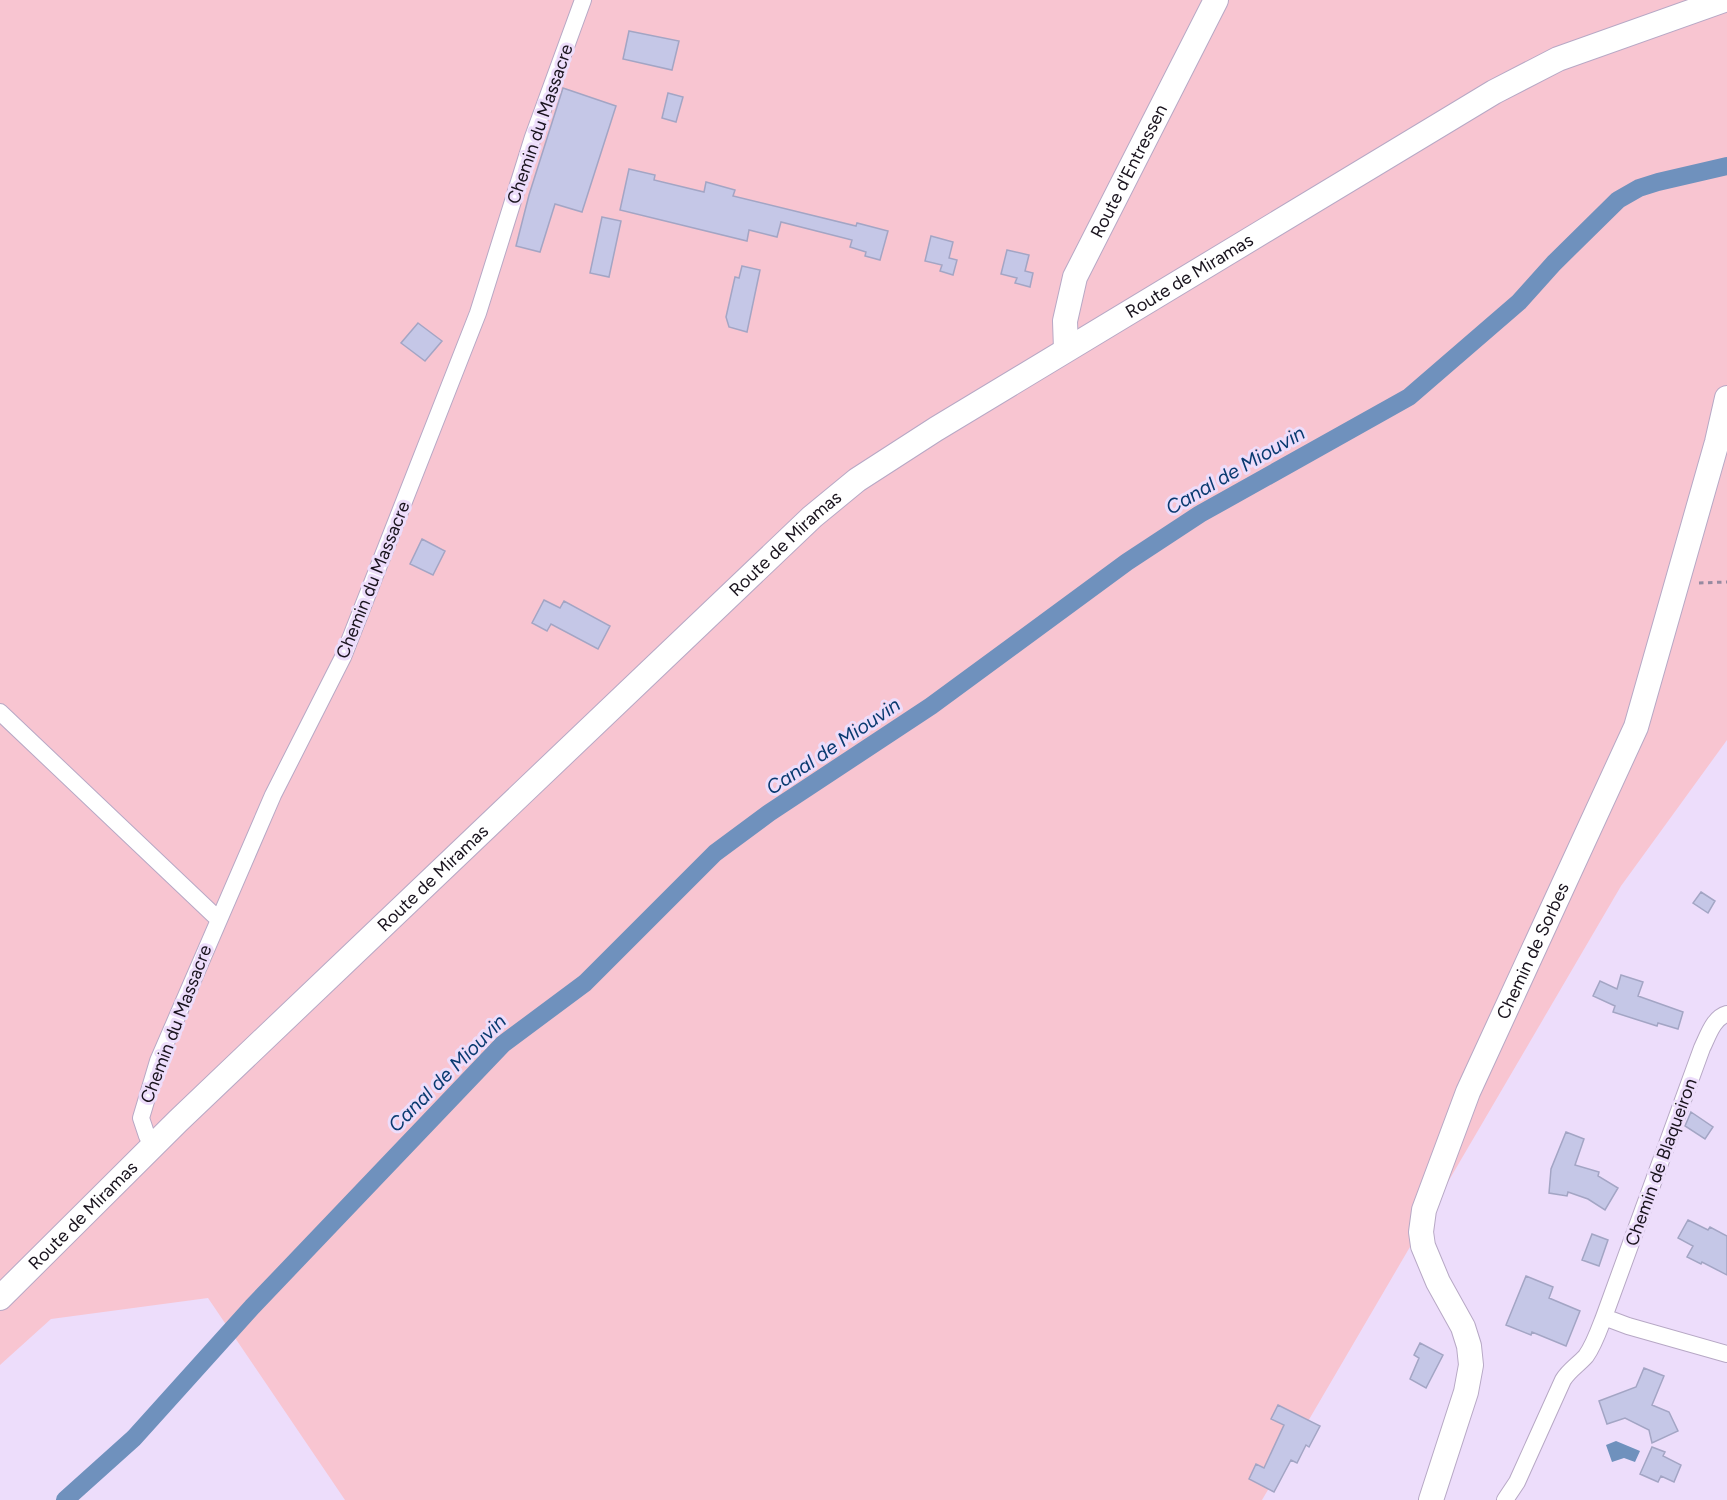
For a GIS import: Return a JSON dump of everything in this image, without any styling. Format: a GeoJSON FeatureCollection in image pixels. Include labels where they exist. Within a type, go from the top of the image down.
{"type":"FeatureCollection","features":[{"type":"Feature","properties":{"kind":"main road","name":"Route d'Entressen"},"geometry":{"type":"LineString","coordinates":[[1066,350],[1065,321],[1075,277],[1216,0]]}},
{"type":"Feature","properties":{"kind":"main road","name":"Route de Miramas"},"geometry":{"type":"LineString","coordinates":[[0,1298],[155,1144],[827,504],[857,480],[1066,350],[1494,92],[1558,59],[1724,0]]}},
{"type":"Feature","properties":{"kind":"main road","name":"Chemin de Sorbes"},"geometry":{"type":"LineString","coordinates":[[1431,1500],[1466,1392],[1471,1365],[1469,1346],[1462,1327],[1425,1254],[1421,1232],[1424,1210],[1468,1092],[1636,727],[1717,442],[1727,398]]}},
{"type":"Feature","properties":{"kind":"street","name":"Chemin du Massacre"},"geometry":{"type":"LineString","coordinates":[[155,1144],[147,1136],[141,1118],[158,1061],[273,795],[352,635],[478,313],[534,137],[583,0]]}},
{"type":"Feature","properties":{"kind":"street"},"geometry":{"type":"LineString","coordinates":[[0,712],[218,919]]}},
{"type":"Feature","properties":{"kind":"street","name":"Chemin de Blaqueiron"},"geometry":{"type":"LineString","coordinates":[[1505,1500],[1526,1461],[1563,1380],[1586,1355],[1604,1317],[1702,1048],[1714,1024],[1722,1015],[1727,1014]]}},
{"type":"Feature","properties":{"kind":"street"},"geometry":{"type":"LineString","coordinates":[[1604,1317],[1727,1354]]}},
{"type":"Feature","properties":{"kind":"path"},"geometry":{"type":"LineString","coordinates":[[1675,588],[1708,582],[1727,582]]}},
{"type":"Feature","properties":{"kind":"shaded area"},"geometry":{"type":"Polygon","coordinates":[[[0,0],[1727,0],[1727,740],[1621,886],[1262,1500],[345,1500],[208,1298],[51,1319],[0,1365],[0,0]]]}},
{"type":"Feature","properties":{"kind":"water"},"geometry":{"type":"Polygon","coordinates":[[[1616,1441],[1640,1451],[1635,1462],[1624,1458],[1612,1462],[1606,1445],[1616,1441]]]}},
{"type":"Feature","properties":{"kind":"building"},"geometry":{"type":"Polygon","coordinates":[[[629,31],[679,41],[672,70],[623,59],[629,31]]]}},
{"type":"Feature","properties":{"kind":"building"},"geometry":{"type":"Polygon","coordinates":[[[563,88],[616,106],[582,212],[555,204],[540,252],[516,246],[529,195],[563,88]]]}},
{"type":"Feature","properties":{"kind":"building"},"geometry":{"type":"Polygon","coordinates":[[[668,93],[683,97],[676,122],[662,118],[668,93]]]}},
{"type":"Feature","properties":{"kind":"building"},"geometry":{"type":"Polygon","coordinates":[[[629,169],[655,175],[654,180],[704,192],[706,182],[735,190],[733,196],[856,226],[857,223],[888,231],[880,260],[865,256],[866,252],[850,247],[852,240],[781,222],[777,237],[749,230],[747,241],[620,210],[629,169]]]}},
{"type":"Feature","properties":{"kind":"building"},"geometry":{"type":"Polygon","coordinates":[[[602,217],[621,221],[609,277],[590,273],[602,217]]]}},
{"type":"Feature","properties":{"kind":"building"},"geometry":{"type":"Polygon","coordinates":[[[931,236],[953,242],[949,258],[957,260],[953,275],[940,271],[942,265],[925,261],[931,236]]]}},
{"type":"Feature","properties":{"kind":"building"},"geometry":{"type":"Polygon","coordinates":[[[1007,250],[1029,255],[1025,271],[1033,273],[1030,287],[1015,283],[1017,278],[1001,274],[1007,250]]]}},
{"type":"Feature","properties":{"kind":"building"},"geometry":{"type":"Polygon","coordinates":[[[742,266],[760,270],[747,332],[729,327],[726,317],[735,277],[739,278],[742,266]]]}},
{"type":"Feature","properties":{"kind":"building"},"geometry":{"type":"Polygon","coordinates":[[[418,323],[442,341],[425,361],[401,343],[418,323]]]}},
{"type":"Feature","properties":{"kind":"building"},"geometry":{"type":"Polygon","coordinates":[[[422,539],[445,551],[433,575],[410,564],[422,539]]]}},
{"type":"Feature","properties":{"kind":"building"},"geometry":{"type":"Polygon","coordinates":[[[544,600],[560,608],[564,601],[610,626],[598,649],[551,624],[547,631],[532,623],[544,600]]]}},
{"type":"Feature","properties":{"kind":"building"},"geometry":{"type":"Polygon","coordinates":[[[1701,892],[1715,901],[1708,913],[1693,903],[1701,892]]]}},
{"type":"Feature","properties":{"kind":"building"},"geometry":{"type":"Polygon","coordinates":[[[1621,975],[1643,982],[1638,996],[1683,1012],[1678,1029],[1658,1023],[1657,1026],[1613,1012],[1615,1006],[1593,996],[1600,981],[1617,989],[1621,975]]]}},
{"type":"Feature","properties":{"kind":"building"},"geometry":{"type":"Polygon","coordinates":[[[1691,1112],[1713,1127],[1705,1139],[1685,1126],[1691,1112]]]}},
{"type":"Feature","properties":{"kind":"building"},"geometry":{"type":"Polygon","coordinates":[[[1566,1132],[1584,1139],[1575,1165],[1599,1172],[1598,1176],[1618,1188],[1605,1210],[1588,1199],[1568,1192],[1567,1196],[1549,1193],[1551,1169],[1566,1132]]]}},
{"type":"Feature","properties":{"kind":"building"},"geometry":{"type":"Polygon","coordinates":[[[1688,1220],[1708,1230],[1710,1227],[1727,1236],[1727,1275],[1687,1257],[1693,1246],[1678,1238],[1688,1220]]]}},
{"type":"Feature","properties":{"kind":"building"},"geometry":{"type":"Polygon","coordinates":[[[1592,1234],[1608,1240],[1599,1266],[1582,1260],[1592,1234]]]}},
{"type":"Feature","properties":{"kind":"building"},"geometry":{"type":"Polygon","coordinates":[[[1526,1276],[1553,1287],[1549,1298],[1580,1311],[1566,1346],[1532,1332],[1531,1335],[1506,1325],[1526,1276]]]}},
{"type":"Feature","properties":{"kind":"building"},"geometry":{"type":"Polygon","coordinates":[[[1420,1343],[1443,1355],[1426,1388],[1410,1379],[1419,1358],[1414,1355],[1420,1343]]]}},
{"type":"Feature","properties":{"kind":"building"},"geometry":{"type":"Polygon","coordinates":[[[1644,1368],[1664,1376],[1652,1405],[1669,1412],[1678,1431],[1652,1443],[1649,1430],[1625,1418],[1607,1424],[1599,1401],[1636,1387],[1644,1368]]]}},
{"type":"Feature","properties":{"kind":"building"},"geometry":{"type":"Polygon","coordinates":[[[1278,1405],[1320,1426],[1309,1447],[1306,1445],[1297,1463],[1291,1460],[1274,1492],[1249,1479],[1256,1464],[1264,1468],[1284,1425],[1271,1419],[1278,1405]]]}},
{"type":"Feature","properties":{"kind":"building"},"geometry":{"type":"Polygon","coordinates":[[[1652,1447],[1665,1452],[1663,1456],[1681,1465],[1674,1482],[1661,1476],[1658,1482],[1640,1474],[1652,1447]]]}},
{"type":"Feature","properties":{"kind":"waterway","name":"Canal de Miouvin"},"geometry":{"type":"LineString","coordinates":[[65,1500],[134,1438],[252,1307],[503,1044],[585,983],[715,853],[769,813],[931,706],[1127,562],[1200,514],[1409,397],[1519,302],[1554,263],[1618,200],[1639,188],[1658,182],[1727,166]]}}]}
